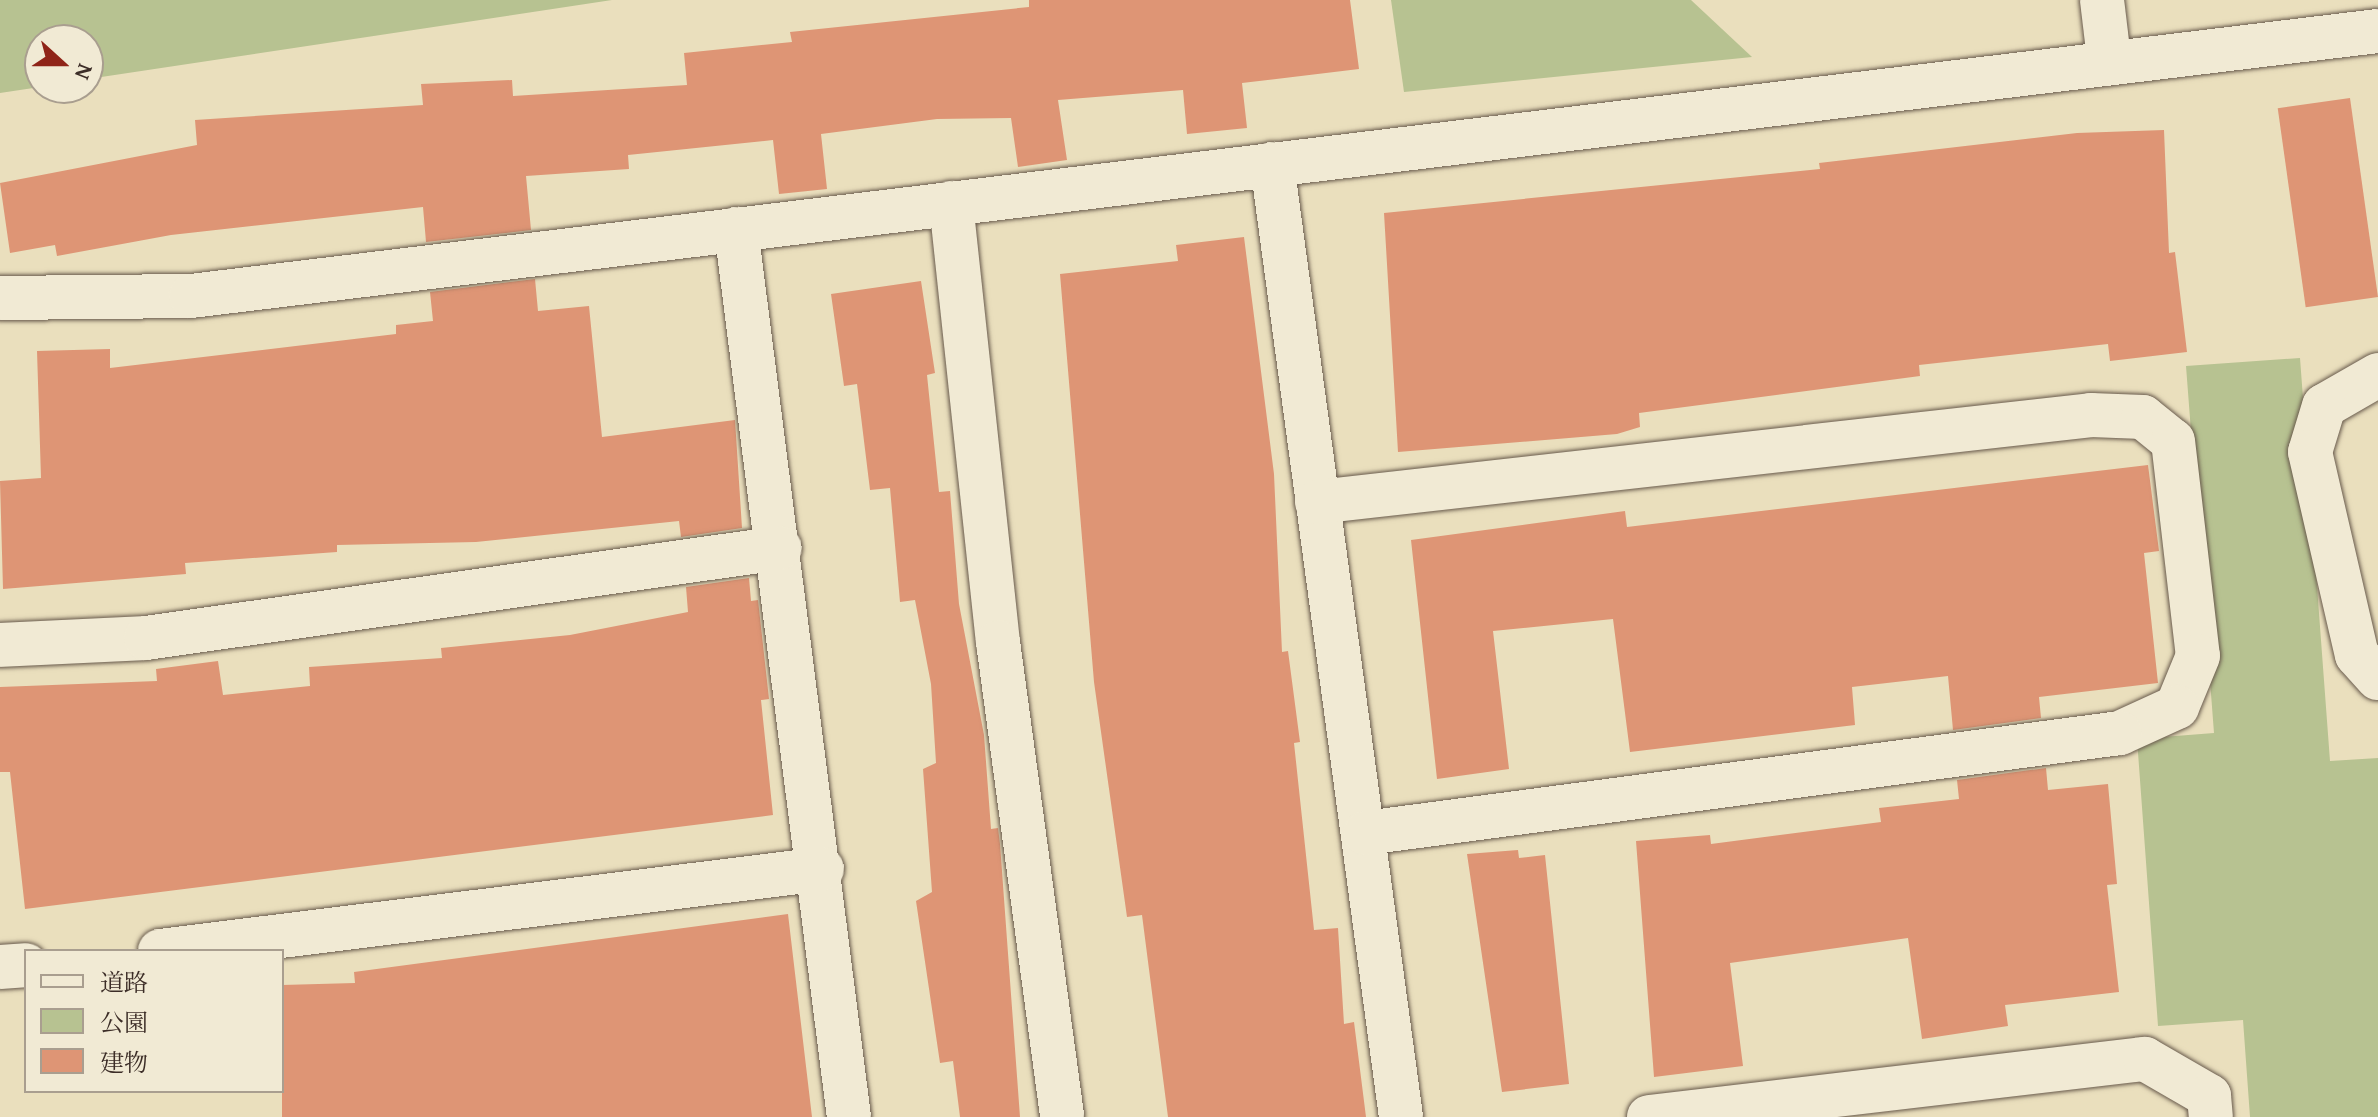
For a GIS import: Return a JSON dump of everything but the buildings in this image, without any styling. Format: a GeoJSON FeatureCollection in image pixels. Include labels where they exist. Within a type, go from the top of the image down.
{"type":"FeatureCollection","features":[{"type":"Feature","properties":{"kind":"street"},"geometry":{"type":"LineString","coordinates":[[2102,0],[2109,59]]}},
{"type":"Feature","properties":{"kind":"street"},"geometry":{"type":"LineString","coordinates":[[0,298],[191,296],[2109,59],[2378,31]]}},
{"type":"Feature","properties":{"kind":"street"},"geometry":{"type":"LineString","coordinates":[[1272,164],[1317,502],[1366,833],[1401,1117]]}},
{"type":"Feature","properties":{"kind":"street"},"geometry":{"type":"LineString","coordinates":[[951,203],[998,642],[1062,1117]]}},
{"type":"Feature","properties":{"kind":"street"},"geometry":{"type":"LineString","coordinates":[[736,229],[822,869],[849,1117]]}},
{"type":"Feature","properties":{"kind":"street"},"geometry":{"type":"LineString","coordinates":[[2378,375],[2324,406],[2310,452],[2357,655],[2378,678]]}},
{"type":"Feature","properties":{"kind":"street"},"geometry":{"type":"LineString","coordinates":[[1317,502],[2091,415],[2143,417],[2173,441],[2198,656],[2177,707],[2120,733],[1366,833]]}},
{"type":"Feature","properties":{"kind":"street"},"geometry":{"type":"LineString","coordinates":[[0,645],[146,638],[780,548]]}},
{"type":"Feature","properties":{"kind":"street"},"geometry":{"type":"LineString","coordinates":[[176,949],[822,869]]}},
{"type":"Feature","properties":{"kind":"street"},"geometry":{"type":"LineString","coordinates":[[0,967],[24,965]]}},
{"type":"Feature","properties":{"kind":"street"},"geometry":{"type":"LineString","coordinates":[[1649,1117],[2145,1059],[2209,1096],[2211,1117]]}},
{"type":"Feature","properties":{"kind":"green space"},"geometry":{"type":"Polygon","coordinates":[[[0,0],[612,0],[104,77],[104,24],[24,24],[24,89],[0,93],[0,0]]]}},
{"type":"Feature","properties":{"kind":"green space"},"geometry":{"type":"Polygon","coordinates":[[[1391,0],[1691,0],[1752,57],[1404,92],[1391,0]]]}},
{"type":"Feature","properties":{"kind":"green space"},"geometry":{"type":"Polygon","coordinates":[[[2300,358],[2330,761],[2378,758],[2378,1117],[2250,1117],[2243,1020],[2158,1026],[2137,739],[2214,733],[2186,366],[2300,358]]]}}]}
